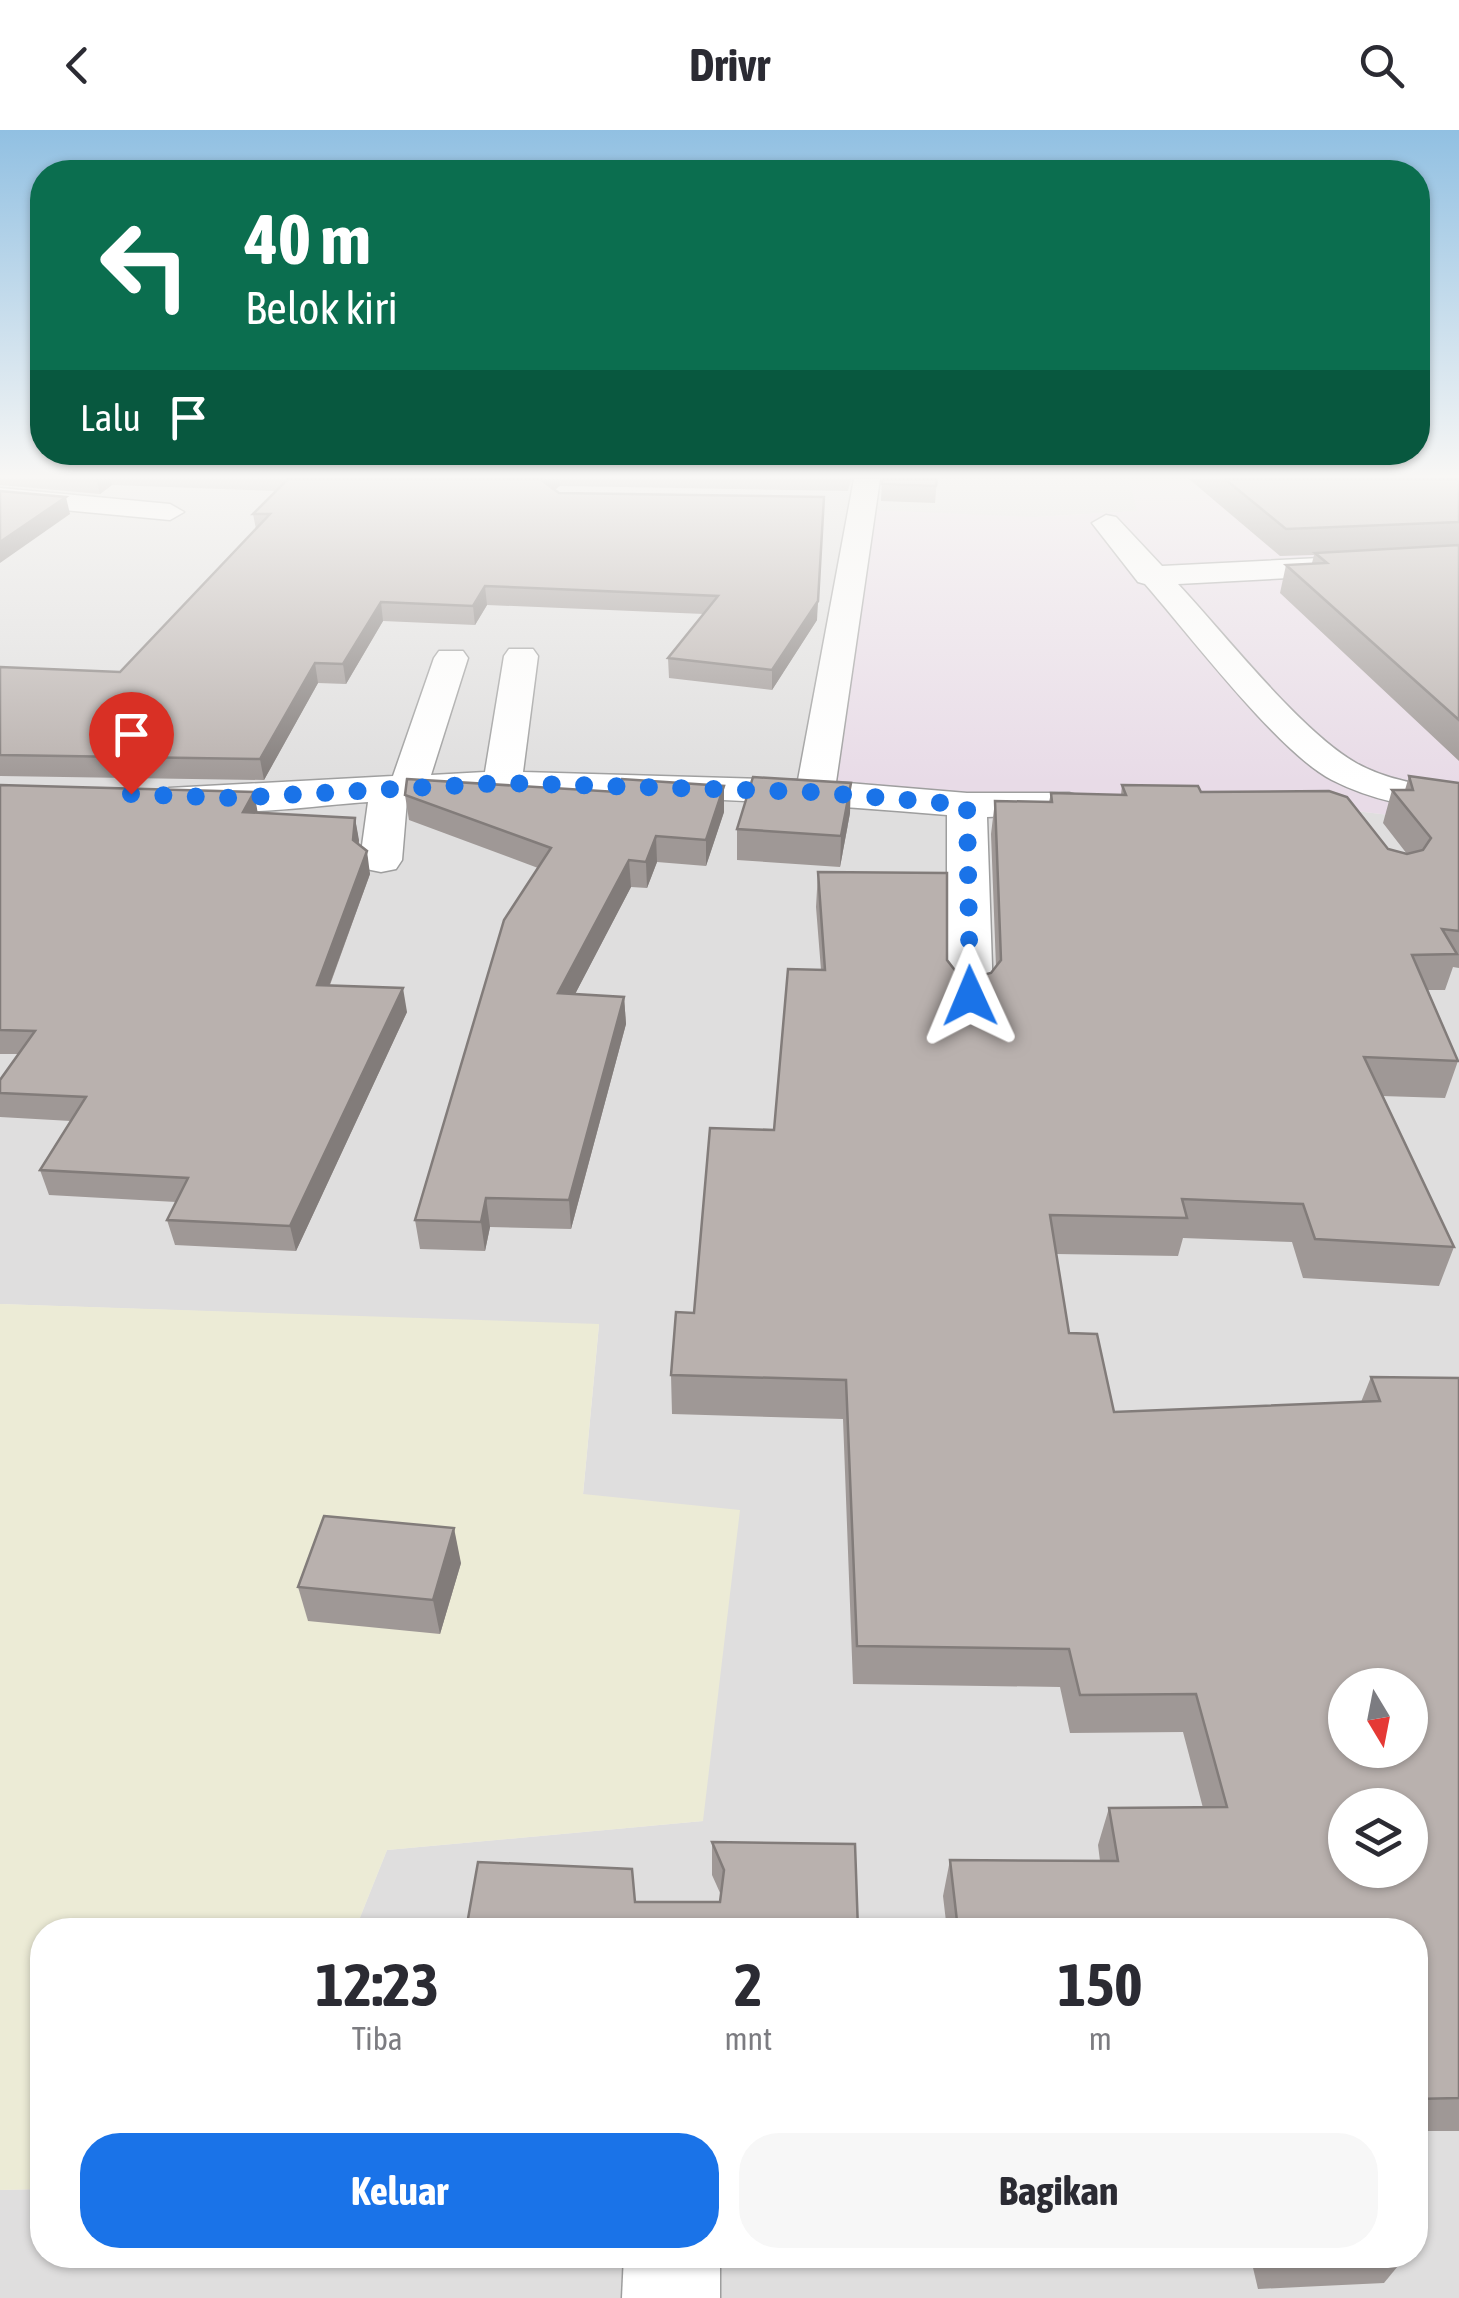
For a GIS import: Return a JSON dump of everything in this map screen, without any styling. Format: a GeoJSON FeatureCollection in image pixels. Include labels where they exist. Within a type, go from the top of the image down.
{"type":"FeatureCollection","features":[{"type":"Feature","properties":{"kind":"street"},"geometry":{"type":"LineString","coordinates":[[815,792],[845,580]]}},
{"type":"Feature","properties":{"kind":"street"},"geometry":{"type":"LineString","coordinates":[[1153,580],[1293,729],[1341,770],[1391,792],[1459,802]]}},
{"type":"Feature","properties":{"kind":"street"},"geometry":{"type":"LineString","coordinates":[[502,783],[521,656]]}},
{"type":"Feature","properties":{"kind":"street"},"geometry":{"type":"LineString","coordinates":[[381,860],[399,786],[451,658]]}},
{"type":"Feature","properties":{"kind":"street"},"geometry":{"type":"LineString","coordinates":[[139,794],[232,798],[502,783],[815,792],[967,805],[1110,803]]}},
{"type":"Feature","properties":{"kind":"street"},"geometry":{"type":"LineString","coordinates":[[967,805],[970,996]]}},
{"type":"Feature","properties":{"kind":"street"},"geometry":{"type":"LineString","coordinates":[[670,2298],[671,2268]]}},
{"type":"Feature","properties":{"kind":"shaded area"},"geometry":{"type":"Polygon","coordinates":[[[0,580],[1090,580],[1286,803],[1459,823],[1459,2298],[0,2298],[0,2190],[30,2189],[30,2268],[1428,2268],[1428,1918],[360,1918],[387,1850],[703,1821],[583,1495],[599,1325],[0,1304],[0,580]]]}},
{"type":"Feature","properties":{"kind":"shaded area"},"geometry":{"type":"Polygon","coordinates":[[[843,580],[1459,580],[1459,823],[1286,803],[1016,821],[828,802],[843,580]]]}},
{"type":"Feature","properties":{"kind":"green space"},"geometry":{"type":"Polygon","coordinates":[[[0,1304],[599,1324],[583,1494],[740,1510],[703,1821],[387,1850],[360,1918],[30,1918],[30,2189],[0,2190],[0,1304]]]}},
{"type":"Feature","properties":{"kind":"building"},"geometry":{"type":"Polygon","coordinates":[[[207,580],[819,580],[818,601],[772,670],[668,658],[718,596],[485,586],[473,606],[381,602],[343,664],[315,663],[260,759],[0,755],[0,667],[120,672],[207,580]]]}},
{"type":"Feature","properties":{"kind":"building"},"geometry":{"type":"Polygon","coordinates":[[[1303,580],[1459,580],[1459,720],[1303,580]]]}},
{"type":"Feature","properties":{"kind":"building"},"geometry":{"type":"Polygon","coordinates":[[[1409,776],[1459,783],[1459,931],[1442,929],[1457,954],[1412,955],[1458,1061],[1364,1057],[1454,1247],[1315,1239],[1303,1204],[1182,1199],[1187,1218],[1050,1215],[1069,1333],[1097,1334],[1114,1412],[1380,1401],[1371,1377],[1459,1378],[1459,2098],[1428,2099],[1428,1918],[957,1918],[950,1860],[1118,1861],[1109,1808],[1227,1807],[1196,1694],[1080,1695],[1069,1649],[857,1646],[846,1380],[671,1375],[676,1312],[694,1313],[710,1128],[774,1130],[788,969],[825,970],[818,872],[947,873],[947,960],[957,973],[975,977],[991,973],[1001,960],[995,801],[1052,802],[1051,793],[1126,795],[1122,785],[1198,786],[1201,792],[1329,791],[1347,797],[1388,849],[1407,854],[1423,850],[1431,838],[1392,790],[1413,790],[1409,776]]]}},
{"type":"Feature","properties":{"kind":"building"},"geometry":{"type":"Polygon","coordinates":[[[753,777],[851,783],[841,836],[737,829],[753,777]]]}},
{"type":"Feature","properties":{"kind":"building"},"geometry":{"type":"Polygon","coordinates":[[[407,779],[617,792],[622,779],[724,786],[706,840],[656,836],[646,862],[629,860],[558,993],[624,997],[569,1200],[486,1198],[481,1222],[415,1220],[504,920],[551,848],[405,795],[407,779]]]}},
{"type":"Feature","properties":{"kind":"building"},"geometry":{"type":"Polygon","coordinates":[[[0,785],[254,792],[243,812],[355,818],[353,840],[367,851],[317,985],[403,988],[290,1226],[167,1220],[188,1178],[40,1170],[86,1097],[0,1093],[0,1080],[35,1031],[0,1030],[0,785]]]}},
{"type":"Feature","properties":{"kind":"building"},"geometry":{"type":"Polygon","coordinates":[[[324,1516],[454,1528],[433,1600],[298,1587],[324,1516]]]}},
{"type":"Feature","properties":{"kind":"building"},"geometry":{"type":"Polygon","coordinates":[[[712,1842],[855,1844],[858,1918],[468,1918],[478,1862],[632,1869],[635,1902],[720,1902],[724,1870],[712,1842]]]}},
{"type":"Feature","properties":{"kind":"route"},"geometry":{"type":"LineString","coordinates":[[131,794],[232,798],[409,785],[502,783],[815,792],[967,805],[970,996]]}}]}
